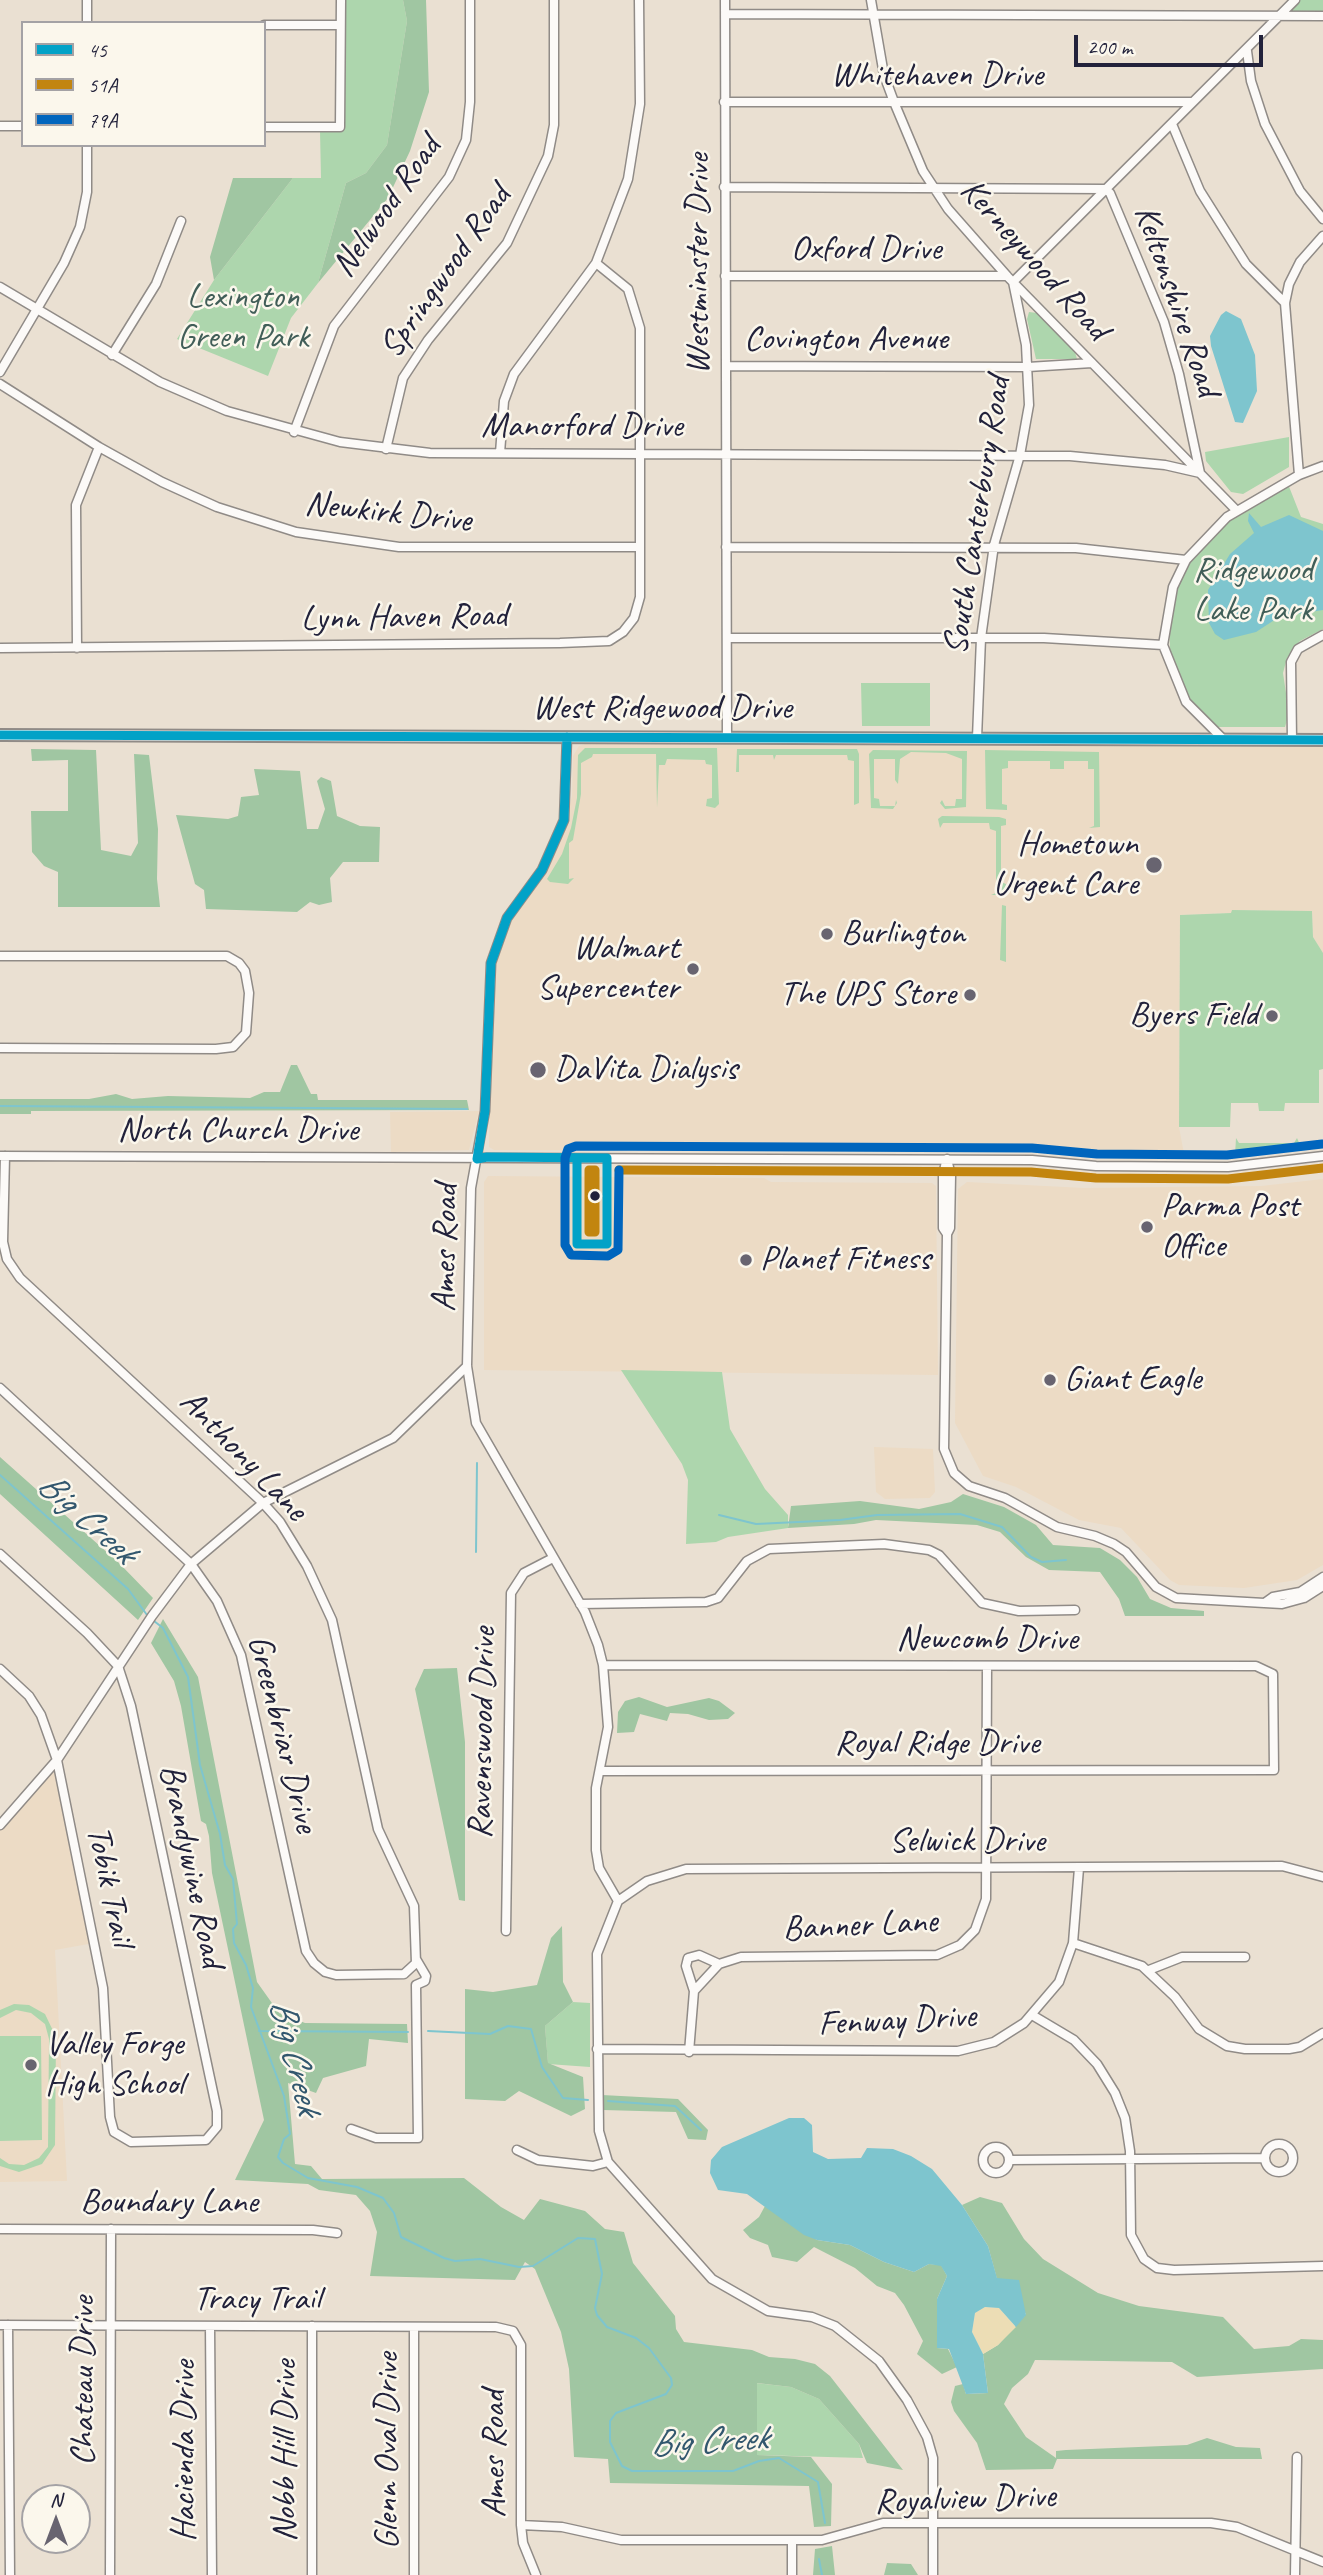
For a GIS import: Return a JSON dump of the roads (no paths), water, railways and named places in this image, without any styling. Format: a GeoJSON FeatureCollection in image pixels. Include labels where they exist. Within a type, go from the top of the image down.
{"type":"FeatureCollection","features":[{"type":"Feature","properties":{"kind":"main road","name":"West Ridgewood Drive"},"geometry":{"type":"LineString","coordinates":[[0,735],[1323,740]]}},
{"type":"Feature","properties":{"kind":"street"},"geometry":{"type":"LineString","coordinates":[[87,0],[87,21]]}},
{"type":"Feature","properties":{"kind":"street"},"geometry":{"type":"LineString","coordinates":[[266,127],[340,127],[341,0]]}},
{"type":"Feature","properties":{"kind":"street","name":"Nelwood Road"},"geometry":{"type":"LineString","coordinates":[[294,432],[334,326],[449,177],[466,140],[470,102],[470,0]]}},
{"type":"Feature","properties":{"kind":"street","name":"Springwood Road"},"geometry":{"type":"LineString","coordinates":[[386,449],[403,378],[428,340],[507,243],[548,156],[554,125],[554,0]]}},
{"type":"Feature","properties":{"kind":"street"},"geometry":{"type":"LineString","coordinates":[[500,453],[504,401],[514,373],[596,263],[628,179],[636,144],[640,104],[639,0]]}},
{"type":"Feature","properties":{"kind":"street","name":"Westminster Drive"},"geometry":{"type":"LineString","coordinates":[[725,0],[727,738]]}},
{"type":"Feature","properties":{"kind":"street","name":"Kerneywood Road"},"geometry":{"type":"LineString","coordinates":[[872,0],[872,16],[884,75],[933,187],[975,242],[1236,510]]}},
{"type":"Feature","properties":{"kind":"street"},"geometry":{"type":"LineString","coordinates":[[1010,279],[1247,51],[1295,0]]}},
{"type":"Feature","properties":{"kind":"street"},"geometry":{"type":"LineString","coordinates":[[725,14],[1323,16]]}},
{"type":"Feature","properties":{"kind":"street"},"geometry":{"type":"LineString","coordinates":[[266,25],[340,25]]}},
{"type":"Feature","properties":{"kind":"street"},"geometry":{"type":"LineString","coordinates":[[1247,51],[1251,81],[1265,124],[1300,191],[1323,219]]}},
{"type":"Feature","properties":{"kind":"street","name":"Whitehaven Drive"},"geometry":{"type":"LineString","coordinates":[[724,102],[1191,102]]}},
{"type":"Feature","properties":{"kind":"street"},"geometry":{"type":"LineString","coordinates":[[1172,124],[1200,191],[1239,254],[1265,286],[1285,303]]}},
{"type":"Feature","properties":{"kind":"street"},"geometry":{"type":"LineString","coordinates":[[0,126],[21,126]]}},
{"type":"Feature","properties":{"kind":"street"},"geometry":{"type":"LineString","coordinates":[[0,372],[34,309],[64,263],[80,227],[87,192],[87,147]]}},
{"type":"Feature","properties":{"kind":"street"},"geometry":{"type":"LineString","coordinates":[[724,187],[1105,189]]}},
{"type":"Feature","properties":{"kind":"street","name":"Keltonshire Road"},"geometry":{"type":"LineString","coordinates":[[1105,189],[1110,193],[1164,322],[1182,385],[1200,473]]}},
{"type":"Feature","properties":{"kind":"street"},"geometry":{"type":"LineString","coordinates":[[112,355],[156,284],[181,220]]}},
{"type":"Feature","properties":{"kind":"street"},"geometry":{"type":"LineString","coordinates":[[1299,475],[1285,303],[1289,284],[1300,262],[1323,236]]}},
{"type":"Feature","properties":{"kind":"street","name":"Lynn Haven Road"},"geometry":{"type":"LineString","coordinates":[[0,648],[609,641],[623,632],[634,618],[640,597],[640,328],[636,307],[628,289],[615,275],[596,263]]}},
{"type":"Feature","properties":{"kind":"street","name":"Oxford Drive"},"geometry":{"type":"LineString","coordinates":[[725,276],[1010,279]]}},
{"type":"Feature","properties":{"kind":"street","name":"South Canterbury Road"},"geometry":{"type":"LineString","coordinates":[[976,738],[981,638],[994,545],[1020,455],[1028,405],[1028,367],[1010,279]]}},
{"type":"Feature","properties":{"kind":"street","name":"Manorford Drive"},"geometry":{"type":"LineString","coordinates":[[0,286],[34,309],[160,382],[227,411],[294,432],[386,449],[430,453],[1020,455],[1116,460],[1200,473]]}},
{"type":"Feature","properties":{"kind":"street","name":"Covington Avenue"},"geometry":{"type":"LineString","coordinates":[[726,366],[1028,367],[1092,363]]}},
{"type":"Feature","properties":{"kind":"street","name":"Newkirk Drive"},"geometry":{"type":"LineString","coordinates":[[0,384],[99,447],[162,482],[217,507],[296,532],[399,547],[640,547]]}},
{"type":"Feature","properties":{"kind":"street"},"geometry":{"type":"LineString","coordinates":[[77,648],[76,505],[99,447]]}},
{"type":"Feature","properties":{"kind":"street"},"geometry":{"type":"LineString","coordinates":[[1223,739],[1186,702],[1163,645],[1173,587],[1186,560],[1212,529],[1236,510],[1299,475],[1323,466]]}},
{"type":"Feature","properties":{"kind":"street"},"geometry":{"type":"LineString","coordinates":[[726,547],[994,545],[1076,548],[1186,560]]}},
{"type":"Feature","properties":{"kind":"street"},"geometry":{"type":"LineString","coordinates":[[1292,740],[1294,711],[1289,677],[1291,662],[1298,649],[1323,635]]}},
{"type":"Feature","properties":{"kind":"street"},"geometry":{"type":"LineString","coordinates":[[727,638],[1044,638],[1163,645]]}},
{"type":"Feature","properties":{"kind":"street","name":"Ames Road"},"geometry":{"type":"LineString","coordinates":[[566,737],[564,820],[542,870],[507,918],[491,963],[485,1111],[471,1188],[467,1366],[476,1423],[580,1604],[603,1665],[608,1727],[596,1788],[596,1850],[599,1868],[618,1901]]}},
{"type":"Feature","properties":{"kind":"street"},"geometry":{"type":"LineString","coordinates":[[0,956],[227,956],[239,963],[245,971],[249,1017],[246,1033],[233,1047],[0,1048]]}},
{"type":"Feature","properties":{"kind":"street","name":"North Church Drive"},"geometry":{"type":"LineString","coordinates":[[2,1157],[947,1159],[1032,1160],[1105,1166],[1228,1167],[1323,1156]]}},
{"type":"Feature","properties":{"kind":"street","name":"Anthony Lane"},"geometry":{"type":"LineString","coordinates":[[2,1157],[3,1242],[7,1259],[20,1278],[263,1503],[279,1522],[307,1566],[332,1620],[378,1829],[414,1906],[416,1959],[426,1976],[416,1985],[418,2138],[376,2138],[351,2129]]}},
{"type":"Feature","properties":{"kind":"street"},"geometry":{"type":"LineString","coordinates":[[947,1159],[951,1176],[950,1228],[947,1234],[944,1449],[954,1473],[969,1486],[1005,1498],[1057,1527],[1095,1536],[1114,1544],[1166,1594],[1202,1602],[1266,1602],[1272,1605],[1293,1602],[1323,1586]]}},
{"type":"Feature","properties":{"kind":"street"},"geometry":{"type":"LineString","coordinates":[[0,1825],[57,1760],[149,1620],[191,1564],[263,1503],[393,1438],[421,1414],[467,1366]]}},
{"type":"Feature","properties":{"kind":"street"},"geometry":{"type":"LineString","coordinates":[[450,1382],[470,1384]]}},
{"type":"Feature","properties":{"kind":"street","name":"Greenbriar Drive"},"geometry":{"type":"LineString","coordinates":[[0,1388],[191,1564],[217,1601],[241,1655],[306,1951],[314,1963],[325,1972],[336,1975],[404,1974]]}},
{"type":"Feature","properties":{"kind":"street"},"geometry":{"type":"LineString","coordinates":[[580,1604],[706,1602],[718,1598],[747,1561],[769,1549],[884,1544],[929,1549],[939,1555],[982,1602],[1019,1611],[1075,1610]]}},
{"type":"Feature","properties":{"kind":"street","name":"Brandywine Road"},"geometry":{"type":"LineString","coordinates":[[0,1554],[87,1633],[118,1666],[136,1733],[217,2111],[217,2127],[206,2140],[131,2142],[114,2132]]}},
{"type":"Feature","properties":{"kind":"street","name":"Ravenswood Drive"},"geometry":{"type":"LineString","coordinates":[[506,1931],[511,1592],[524,1573],[553,1558]]}},
{"type":"Feature","properties":{"kind":"street"},"geometry":{"type":"LineString","coordinates":[[1266,1602],[1273,1597],[1300,1591],[1323,1577]]}},
{"type":"Feature","properties":{"kind":"street","name":"Newcomb Drive"},"geometry":{"type":"LineString","coordinates":[[603,1665],[1256,1666],[1273,1674],[1274,1770]]}},
{"type":"Feature","properties":{"kind":"street","name":"Banner Lane"},"geometry":{"type":"LineString","coordinates":[[689,2052],[694,1991],[686,1966],[688,1958],[699,1955],[719,1964],[741,1957],[926,1956],[945,1953],[964,1942],[981,1920],[986,1899],[987,1667]]}},
{"type":"Feature","properties":{"kind":"street","name":"Tobik Trail"},"geometry":{"type":"LineString","coordinates":[[0,1669],[29,1696],[41,1715],[57,1760],[103,1988],[110,2117],[114,2132]]}},
{"type":"Feature","properties":{"kind":"street","name":"Royal Ridge Drive"},"geometry":{"type":"LineString","coordinates":[[601,1771],[1274,1770]]}},
{"type":"Feature","properties":{"kind":"street","name":"Selwick Drive"},"geometry":{"type":"LineString","coordinates":[[618,1901],[647,1881],[686,1869],[1282,1866],[1323,1877]]}},
{"type":"Feature","properties":{"kind":"street","name":"Fenway Drive"},"geometry":{"type":"LineString","coordinates":[[597,2049],[689,2052],[965,2050],[994,2042],[1032,2015],[1059,1982],[1073,1943],[1079,1868]]}},
{"type":"Feature","properties":{"kind":"street"},"geometry":{"type":"LineString","coordinates":[[618,1901],[597,1954],[599,2132],[608,2162],[712,2278],[768,2311],[812,2317],[835,2326],[879,2361],[907,2400],[927,2437],[933,2458],[933,2575]]}},
{"type":"Feature","properties":{"kind":"street"},"geometry":{"type":"LineString","coordinates":[[1073,1943],[1127,1958],[1149,1970],[1175,1997],[1199,2029],[1227,2046],[1245,2049],[1289,2049],[1323,2033]]}},
{"type":"Feature","properties":{"kind":"street"},"geometry":{"type":"LineString","coordinates":[[1149,1970],[1182,1957],[1245,1957]]}},
{"type":"Feature","properties":{"kind":"street"},"geometry":{"type":"LineString","coordinates":[[416,1959],[414,1968],[404,1974],[416,1985]]}},
{"type":"Feature","properties":{"kind":"street"},"geometry":{"type":"LineString","coordinates":[[694,1991],[719,1964]]}},
{"type":"Feature","properties":{"kind":"street"},"geometry":{"type":"LineString","coordinates":[[1032,2015],[1074,2040],[1104,2074],[1122,2110],[1130,2160],[1130,2235],[1144,2259],[1157,2268],[1323,2266]]}},
{"type":"Feature","properties":{"kind":"street"},"geometry":{"type":"LineString","coordinates":[[517,2150],[538,2160],[593,2166],[608,2162]]}},
{"type":"Feature","properties":{"kind":"street"},"geometry":{"type":"LineString","coordinates":[[1009,2160],[1265,2158]]}},
{"type":"Feature","properties":{"kind":"street","name":"Boundary Lane"},"geometry":{"type":"LineString","coordinates":[[0,2229],[313,2230],[337,2234]]}},
{"type":"Feature","properties":{"kind":"street","name":"Chateau Drive"},"geometry":{"type":"LineString","coordinates":[[110,2575],[111,2229]]}},
{"type":"Feature","properties":{"kind":"street"},"geometry":{"type":"LineString","coordinates":[[4,2325],[10,2575]]}},
{"type":"Feature","properties":{"kind":"street","name":"Tracy Trail"},"geometry":{"type":"LineString","coordinates":[[4,2325],[495,2327],[513,2332]]}},
{"type":"Feature","properties":{"kind":"street","name":"Hacienda Drive"},"geometry":{"type":"LineString","coordinates":[[211,2326],[212,2575]]}},
{"type":"Feature","properties":{"kind":"street","name":"Nobb Hill Drive"},"geometry":{"type":"LineString","coordinates":[[313,2326],[313,2575]]}},
{"type":"Feature","properties":{"kind":"street","name":"Glenn Oval Drive"},"geometry":{"type":"LineString","coordinates":[[414,2326],[414,2575]]}},
{"type":"Feature","properties":{"kind":"street","name":"Ames Road"},"geometry":{"type":"LineString","coordinates":[[513,2332],[521,2345],[521,2525],[523,2543],[536,2575]]}},
{"type":"Feature","properties":{"kind":"street"},"geometry":{"type":"LineString","coordinates":[[1295,2575],[1297,2457]]}},
{"type":"Feature","properties":{"kind":"street","name":"Royalview Drive"},"geometry":{"type":"LineString","coordinates":[[521,2525],[562,2527],[621,2540],[822,2540],[883,2523],[1211,2523],[1237,2527],[1323,2562]]}},
{"type":"Feature","properties":{"kind":"street"},"geometry":{"type":"LineString","coordinates":[[792,2540],[792,2575]]}},
{"type":"Feature","properties":{"kind":"water"},"geometry":{"type":"Polygon","coordinates":[[[1226,311],[1241,319],[1255,355],[1257,391],[1243,423],[1235,422],[1211,346],[1210,336],[1226,311]]]}},
{"type":"Feature","properties":{"kind":"water"},"geometry":{"type":"Polygon","coordinates":[[[1249,513],[1261,527],[1289,515],[1323,531],[1323,610],[1279,617],[1256,632],[1224,640],[1215,634],[1209,623],[1208,590],[1230,554],[1254,533],[1248,521],[1249,513]]]}},
{"type":"Feature","properties":{"kind":"water"},"geometry":{"type":"Polygon","coordinates":[[[789,2118],[804,2118],[812,2125],[813,2152],[828,2159],[861,2158],[867,2148],[893,2149],[932,2169],[962,2205],[988,2246],[997,2278],[1019,2280],[1026,2315],[1016,2327],[999,2308],[985,2307],[975,2313],[972,2332],[983,2354],[988,2393],[966,2394],[949,2349],[937,2348],[937,2299],[947,2276],[941,2266],[929,2264],[914,2272],[884,2262],[850,2245],[817,2240],[804,2235],[747,2194],[718,2190],[710,2173],[711,2160],[722,2147],[789,2118]]]}},
{"type":"Feature","properties":{"kind":"waterway"},"geometry":{"type":"LineString","coordinates":[[0,1106],[467,1109]]}},
{"type":"Feature","properties":{"kind":"waterway"},"geometry":{"type":"LineString","coordinates":[[476,1552],[477,1463]]}},
{"type":"Feature","properties":{"kind":"waterway","name":"Big Creek"},"geometry":{"type":"LineString","coordinates":[[0,1475],[128,1589],[147,1615]]}},
{"type":"Feature","properties":{"kind":"waterway"},"geometry":{"type":"LineString","coordinates":[[719,1515],[756,1524],[840,1520],[877,1515],[960,1514],[1002,1527],[1031,1557],[1042,1562],[1066,1560]]}},
{"type":"Feature","properties":{"kind":"waterway","name":"Big Creek"},"geometry":{"type":"LineString","coordinates":[[154,1621],[163,1628],[188,1677],[200,1765],[220,1834],[225,1865],[233,1879],[237,1924],[233,1929],[234,1943],[246,1965],[253,1988],[251,2007],[284,2096],[290,2134],[284,2139],[278,2157],[308,2178],[357,2187],[383,2198],[394,2213],[401,2237],[455,2261],[480,2259],[519,2267],[533,2266],[578,2238],[595,2239],[602,2274],[595,2308],[597,2315],[607,2327],[636,2338],[649,2348],[671,2378],[672,2385],[666,2394],[616,2413],[610,2421],[610,2442],[622,2466],[632,2471],[733,2471],[759,2461],[779,2458],[818,2482],[825,2523]]}},
{"type":"Feature","properties":{"kind":"waterway"},"geometry":{"type":"LineString","coordinates":[[428,2031],[490,2034],[508,2026],[531,2029],[542,2067],[563,2098],[588,2100]]}},
{"type":"Feature","properties":{"kind":"waterway"},"geometry":{"type":"LineString","coordinates":[[259,2031],[408,2032]]}},
{"type":"Feature","properties":{"kind":"waterway"},"geometry":{"type":"LineString","coordinates":[[608,2101],[675,2106],[701,2130]]}},
{"type":"Feature","properties":{"kind":"waterway","name":"Big Creek"},"geometry":{"type":"LineString","coordinates":[[819,2559],[822,2575]]}},
{"type":"Feature","properties":{"kind":"place","name":"Hometown Urgent Care"},"geometry":{"type":"Point","coordinates":[1154,865]}},
{"type":"Feature","properties":{"kind":"place","name":"Burlington"},"geometry":{"type":"Point","coordinates":[827,934]}},
{"type":"Feature","properties":{"kind":"place","name":"Walmart Supercenter"},"geometry":{"type":"Point","coordinates":[693,969]}},
{"type":"Feature","properties":{"kind":"place","name":"The UPS Store"},"geometry":{"type":"Point","coordinates":[970,995]}},
{"type":"Feature","properties":{"kind":"place","name":"Byers Field"},"geometry":{"type":"Point","coordinates":[1272,1016]}},
{"type":"Feature","properties":{"kind":"place","name":"DaVita Dialysis"},"geometry":{"type":"Point","coordinates":[538,1070]}},
{"type":"Feature","properties":{"kind":"place","name":"Parma Post Office"},"geometry":{"type":"Point","coordinates":[1147,1227]}},
{"type":"Feature","properties":{"kind":"place","name":"Planet Fitness"},"geometry":{"type":"Point","coordinates":[746,1260]}},
{"type":"Feature","properties":{"kind":"place","name":"Giant Eagle"},"geometry":{"type":"Point","coordinates":[1050,1380]}},
{"type":"Feature","properties":{"kind":"place","name":"Valley Forge High School"},"geometry":{"type":"Point","coordinates":[31,2065]}},
{"type":"Feature","properties":{"kind":"park label","name":"Lexington Green Park"},"geometry":{"type":"Point","coordinates":[243,318]}},
{"type":"Feature","properties":{"kind":"park label","name":"Ridgewood Lake Park"},"geometry":{"type":"Point","coordinates":[1253,591]}}]}
